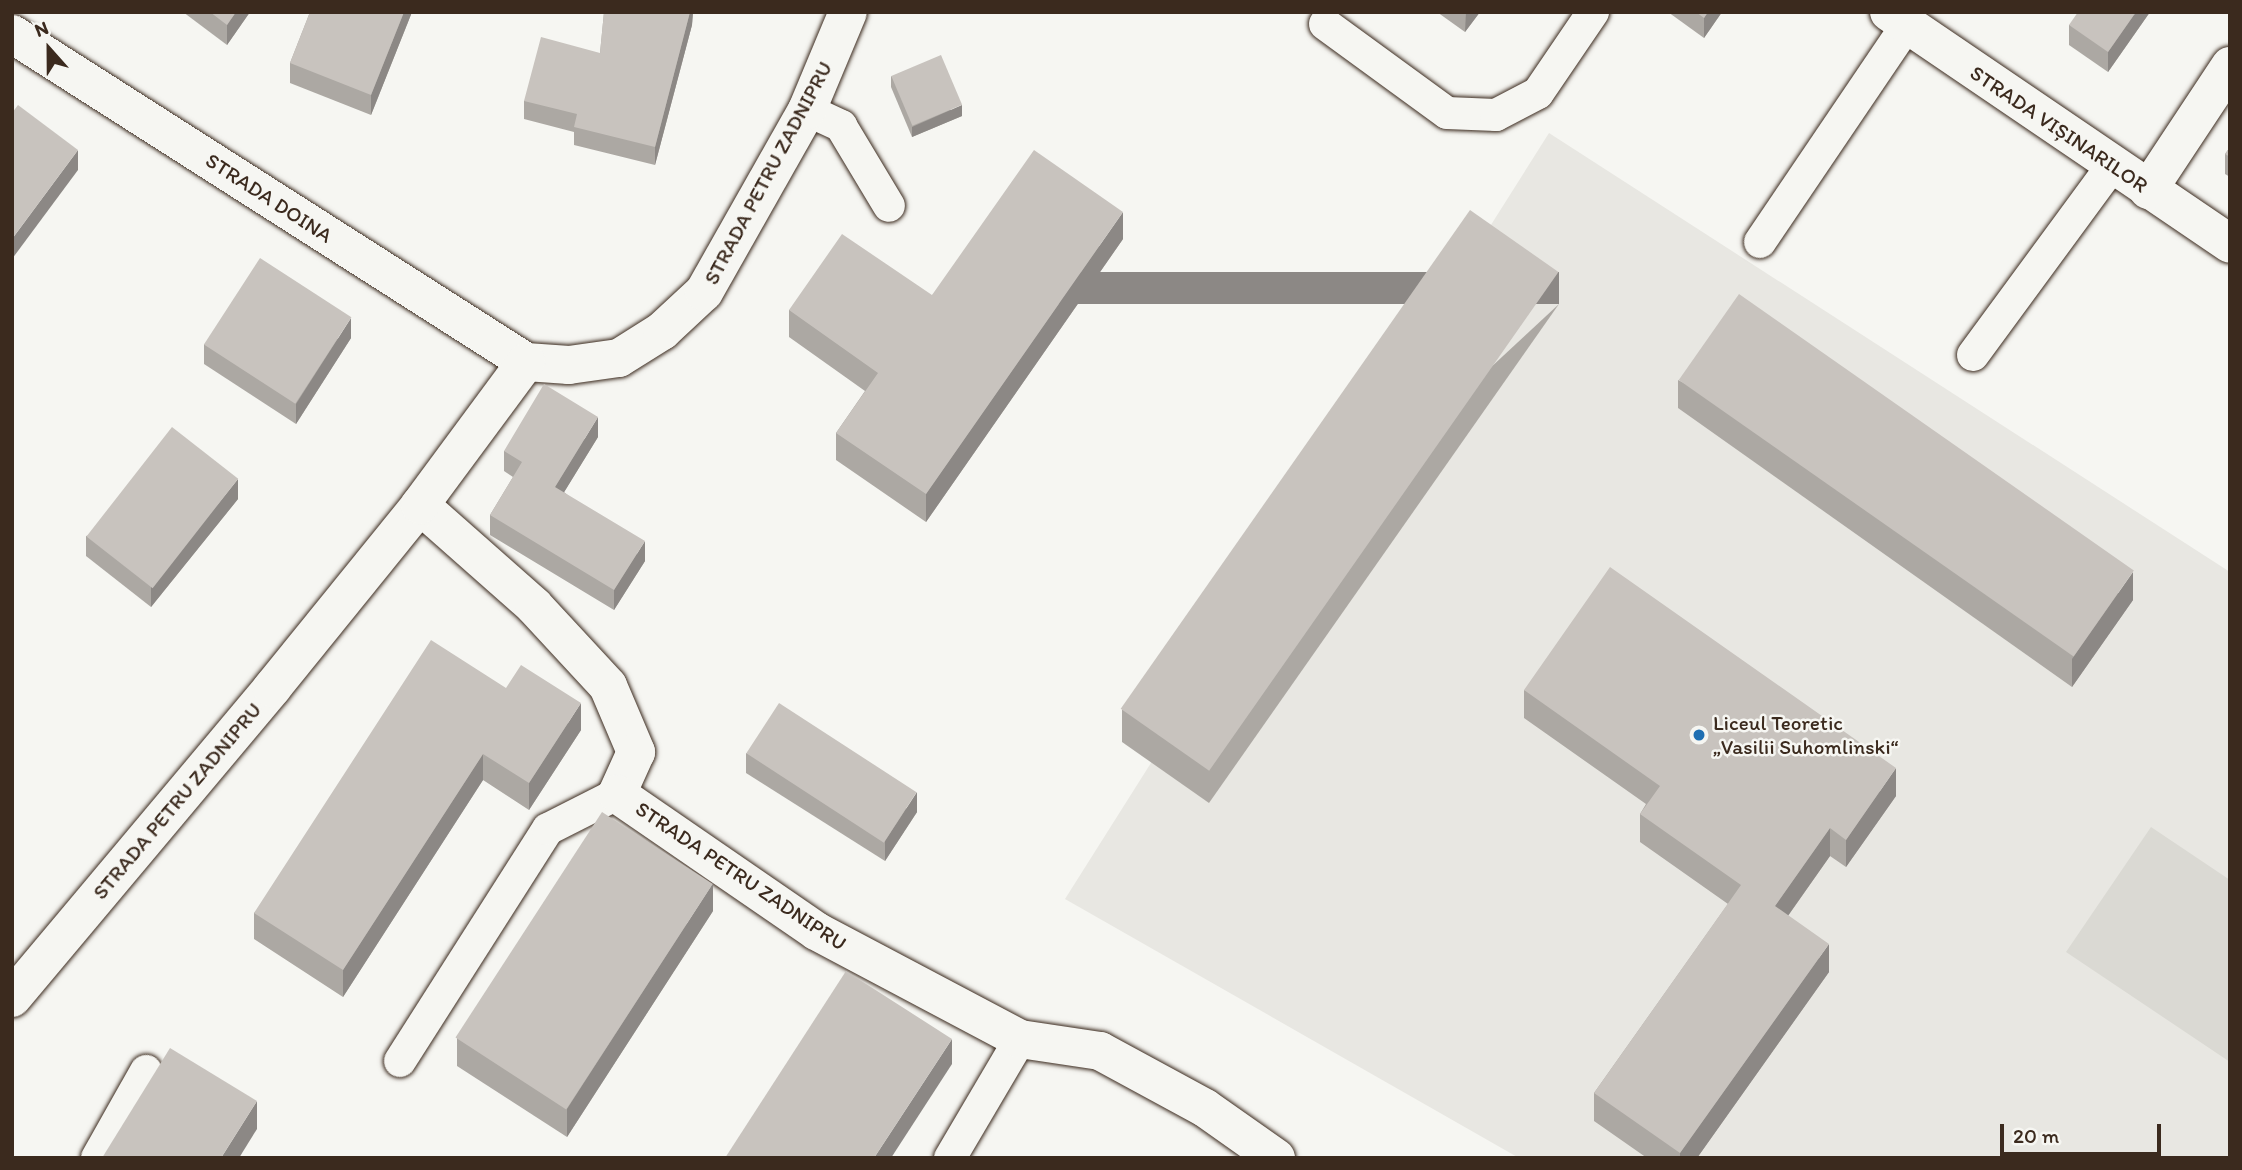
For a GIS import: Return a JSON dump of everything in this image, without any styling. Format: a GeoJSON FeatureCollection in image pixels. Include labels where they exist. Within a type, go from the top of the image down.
{"type":"FeatureCollection","features":[{"type":"Feature","properties":{"kind":"street","name":"STRADA PETRU ZADNIPRU"},"geometry":{"type":"LineString","coordinates":[[12,998],[419,505],[526,362],[569,365],[619,358],[662,331],[704,292],[807,110],[848,12]]}},
{"type":"Feature","properties":{"kind":"street","name":"STRADA VIȘINARILOR"},"geometry":{"type":"LineString","coordinates":[[1898,18],[2230,244]]}},
{"type":"Feature","properties":{"kind":"street","name":"STRADA DOINA"},"geometry":{"type":"LineString","coordinates":[[12,34],[526,362]]}},
{"type":"Feature","properties":{"kind":"street"},"geometry":{"type":"LineString","coordinates":[[2148,190],[2230,66]]}},
{"type":"Feature","properties":{"kind":"street","name":"STRADA PETRU ZADNIPRU"},"geometry":{"type":"LineString","coordinates":[[419,505],[534,606],[608,686],[636,752],[617,794],[816,931],[1020,1039],[1100,1051],[1205,1108],[1276,1158]]}},
{"type":"Feature","properties":{"kind":"lane"},"geometry":{"type":"LineString","coordinates":[[1325,24],[1447,113],[1496,115],[1538,93],[1593,12]]}},
{"type":"Feature","properties":{"kind":"lane"},"geometry":{"type":"LineString","coordinates":[[1760,242],[1898,18]]}},
{"type":"Feature","properties":{"kind":"lane"},"geometry":{"type":"LineString","coordinates":[[807,110],[841,126],[889,206]]}},
{"type":"Feature","properties":{"kind":"lane"},"geometry":{"type":"LineString","coordinates":[[1973,355],[2112,166]]}},
{"type":"Feature","properties":{"kind":"lane"},"geometry":{"type":"LineString","coordinates":[[400,1061],[548,829],[617,794]]}},
{"type":"Feature","properties":{"kind":"lane"},"geometry":{"type":"LineString","coordinates":[[950,1158],[1020,1039]]}},
{"type":"Feature","properties":{"kind":"lane"},"geometry":{"type":"LineString","coordinates":[[97,1158],[146,1071]]}},
{"type":"Feature","properties":{"kind":"shaded area","name":"Liceul Teoretic „Vasilii Suhomlinski“"},"geometry":{"type":"Polygon","coordinates":[[[1549,133],[2230,572],[2230,1158],[1519,1158],[1065,899],[1549,133]]]}},
{"type":"Feature","properties":{"kind":"shaded area"},"geometry":{"type":"Polygon","coordinates":[[[2151,827],[2230,880],[2230,1062],[2066,952],[2151,827]]]}},
{"type":"Feature","properties":{"kind":"building"},"geometry":{"type":"Polygon","coordinates":[[[210,12],[236,12],[227,25],[210,12]]]}},
{"type":"Feature","properties":{"kind":"building"},"geometry":{"type":"Polygon","coordinates":[[[310,12],[404,12],[371,95],[290,63],[310,12]]]}},
{"type":"Feature","properties":{"kind":"building"},"geometry":{"type":"Polygon","coordinates":[[[604,12],[690,12],[655,147],[574,127],[577,114],[524,101],[541,37],[600,53],[604,12]]]}},
{"type":"Feature","properties":{"kind":"building"},"geometry":{"type":"Polygon","coordinates":[[[1696,12],[1708,12],[1704,18],[1696,12]]]}},
{"type":"Feature","properties":{"kind":"building"},"geometry":{"type":"Polygon","coordinates":[[[2078,12],[2136,12],[2108,52],[2069,25],[2078,12]]]}},
{"type":"Feature","properties":{"kind":"building"},"geometry":{"type":"Polygon","coordinates":[[[941,55],[962,105],[912,126],[891,76],[941,55]]]}},
{"type":"Feature","properties":{"kind":"building"},"geometry":{"type":"Polygon","coordinates":[[[18,105],[78,150],[12,239],[12,113],[18,105]]]}},
{"type":"Feature","properties":{"kind":"building"},"geometry":{"type":"Polygon","coordinates":[[[1034,150],[1123,212],[926,494],[836,433],[878,373],[789,310],[842,234],[932,295],[1034,150]]]}},
{"type":"Feature","properties":{"kind":"building"},"geometry":{"type":"Polygon","coordinates":[[[1470,210],[1558,272],[1209,771],[1121,709],[1470,210]]]}},
{"type":"Feature","properties":{"kind":"building"},"geometry":{"type":"Polygon","coordinates":[[[260,258],[351,317],[295,404],[204,344],[260,258]]]}},
{"type":"Feature","properties":{"kind":"building"},"geometry":{"type":"Polygon","coordinates":[[[1739,294],[2134,570],[2074,656],[1679,380],[1739,294]]]}},
{"type":"Feature","properties":{"kind":"building"},"geometry":{"type":"Polygon","coordinates":[[[544,384],[598,417],[555,487],[645,541],[614,590],[490,515],[522,462],[504,451],[544,384]]]}},
{"type":"Feature","properties":{"kind":"building"},"geometry":{"type":"Polygon","coordinates":[[[172,427],[238,479],[153,588],[86,537],[172,427]]]}},
{"type":"Feature","properties":{"kind":"building"},"geometry":{"type":"Polygon","coordinates":[[[1610,567],[1896,768],[1846,840],[1830,828],[1775,906],[1829,944],[1680,1153],[1594,1093],[1741,885],[1640,814],[1660,786],[1524,690],[1610,567]]]}},
{"type":"Feature","properties":{"kind":"building"},"geometry":{"type":"Polygon","coordinates":[[[431,640],[506,688],[521,665],[581,703],[529,783],[483,754],[343,970],[254,913],[431,640]]]}},
{"type":"Feature","properties":{"kind":"building"},"geometry":{"type":"Polygon","coordinates":[[[779,703],[917,792],[884,843],[746,753],[779,703]]]}},
{"type":"Feature","properties":{"kind":"building"},"geometry":{"type":"Polygon","coordinates":[[[602,812],[713,884],[566,1109],[455,1038],[602,812]]]}},
{"type":"Feature","properties":{"kind":"building"},"geometry":{"type":"Polygon","coordinates":[[[846,971],[952,1039],[874,1158],[725,1158],[846,971]]]}},
{"type":"Feature","properties":{"kind":"building"},"geometry":{"type":"Polygon","coordinates":[[[170,1048],[257,1101],[221,1158],[102,1158],[170,1048]]]}},
{"type":"Feature","properties":{"kind":"place","name":"Liceul Teoretic „Vasilii Suhomlinski“"},"geometry":{"type":"Point","coordinates":[1699,735]}}]}
